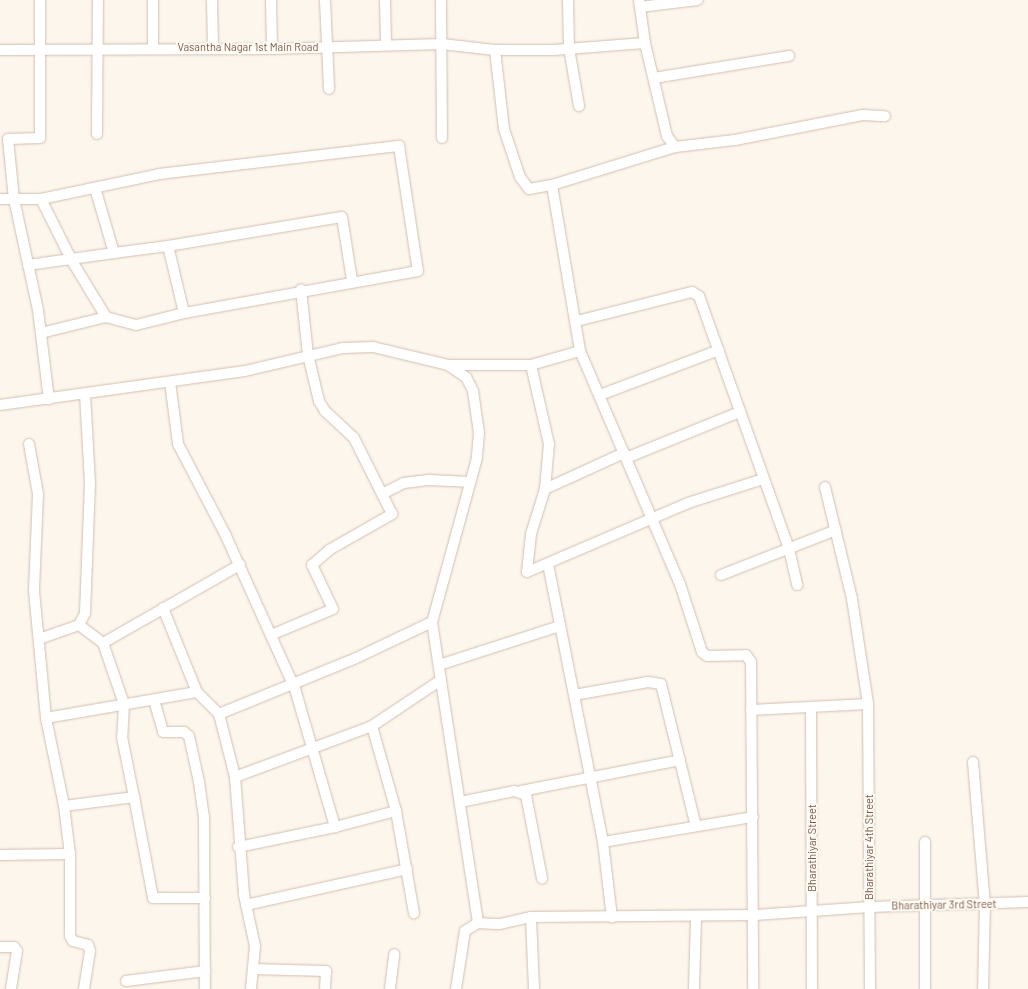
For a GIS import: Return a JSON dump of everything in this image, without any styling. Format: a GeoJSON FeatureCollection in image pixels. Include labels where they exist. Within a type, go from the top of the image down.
{"type":"FeatureCollection","features":[{"type":"Feature","properties":{"kind":"street"},"geometry":{"type":"LineString","coordinates":[[40,0],[40,138],[8,139],[14,199],[41,332],[49,399]]}},
{"type":"Feature","properties":{"kind":"street"},"geometry":{"type":"LineString","coordinates":[[97,134],[99,49],[98,0]]}},
{"type":"Feature","properties":{"kind":"street"},"geometry":{"type":"LineString","coordinates":[[153,0],[153,48]]}},
{"type":"Feature","properties":{"kind":"street"},"geometry":{"type":"LineString","coordinates":[[212,0],[213,47]]}},
{"type":"Feature","properties":{"kind":"street"},"geometry":{"type":"LineString","coordinates":[[271,0],[272,49]]}},
{"type":"Feature","properties":{"kind":"street"},"geometry":{"type":"LineString","coordinates":[[325,0],[325,47],[329,89]]}},
{"type":"Feature","properties":{"kind":"street"},"geometry":{"type":"LineString","coordinates":[[385,0],[386,45]]}},
{"type":"Feature","properties":{"kind":"street"},"geometry":{"type":"LineString","coordinates":[[441,0],[442,138]]}},
{"type":"Feature","properties":{"kind":"street"},"geometry":{"type":"LineString","coordinates":[[568,0],[569,48],[579,106]]}},
{"type":"Feature","properties":{"kind":"street"},"geometry":{"type":"LineString","coordinates":[[675,147],[667,136],[645,43],[639,3],[698,0]]}},
{"type":"Feature","properties":{"kind":"street","name":"Vasantha Nagar 1st Main Road"},"geometry":{"type":"LineString","coordinates":[[0,50],[213,47],[272,49],[442,44],[495,50],[569,48],[645,43]]}},
{"type":"Feature","properties":{"kind":"street"},"geometry":{"type":"LineString","coordinates":[[495,50],[504,129],[520,177],[528,189],[552,185],[675,147],[735,140],[863,115],[885,116]]}},
{"type":"Feature","properties":{"kind":"street"},"geometry":{"type":"LineString","coordinates":[[654,78],[789,56]]}},
{"type":"Feature","properties":{"kind":"street"},"geometry":{"type":"LineString","coordinates":[[0,199],[41,199],[160,174],[399,146],[418,271],[301,289],[136,324],[106,317],[41,332]]}},
{"type":"Feature","properties":{"kind":"street"},"geometry":{"type":"LineString","coordinates":[[552,185],[577,321],[580,351],[680,584],[702,652],[707,656],[746,656],[751,662],[755,915],[753,989]]}},
{"type":"Feature","properties":{"kind":"street"},"geometry":{"type":"LineString","coordinates":[[95,188],[114,253]]}},
{"type":"Feature","properties":{"kind":"street"},"geometry":{"type":"LineString","coordinates":[[41,199],[72,261],[106,317]]}},
{"type":"Feature","properties":{"kind":"street"},"geometry":{"type":"LineString","coordinates":[[28,264],[72,261],[342,217],[352,280]]}},
{"type":"Feature","properties":{"kind":"street"},"geometry":{"type":"LineString","coordinates":[[168,246],[184,313]]}},
{"type":"Feature","properties":{"kind":"street"},"geometry":{"type":"LineString","coordinates":[[271,635],[334,608],[312,565],[329,550],[392,514],[384,493],[354,438],[324,411],[308,354],[301,289]]}},
{"type":"Feature","properties":{"kind":"street"},"geometry":{"type":"LineString","coordinates":[[577,321],[696,293],[719,350],[789,550],[797,585]]}},
{"type":"Feature","properties":{"kind":"street"},"geometry":{"type":"LineString","coordinates":[[0,405],[245,371],[308,354],[372,347],[448,365],[531,365],[580,351]]}},
{"type":"Feature","properties":{"kind":"street"},"geometry":{"type":"LineString","coordinates":[[600,395],[719,350]]}},
{"type":"Feature","properties":{"kind":"street"},"geometry":{"type":"LineString","coordinates":[[448,365],[466,377],[473,391],[479,433],[470,482],[432,622],[478,923],[465,931],[456,989]]}},
{"type":"Feature","properties":{"kind":"street"},"geometry":{"type":"LineString","coordinates":[[531,365],[549,444],[545,490],[525,568],[531,572],[651,518],[763,479]]}},
{"type":"Feature","properties":{"kind":"street"},"geometry":{"type":"LineString","coordinates":[[170,382],[178,444],[240,565],[291,682],[314,748],[335,827]]}},
{"type":"Feature","properties":{"kind":"street"},"geometry":{"type":"LineString","coordinates":[[39,639],[79,625],[85,613],[90,512],[85,394]]}},
{"type":"Feature","properties":{"kind":"street"},"geometry":{"type":"LineString","coordinates":[[545,490],[625,456],[740,412]]}},
{"type":"Feature","properties":{"kind":"street"},"geometry":{"type":"LineString","coordinates":[[29,444],[38,494],[34,591],[46,718],[64,806],[70,854],[70,936],[73,941],[88,945],[90,951],[84,989]]}},
{"type":"Feature","properties":{"kind":"street"},"geometry":{"type":"LineString","coordinates":[[384,493],[404,484],[430,480],[470,482]]}},
{"type":"Feature","properties":{"kind":"street","name":"Bharathiyar 4th Street"},"geometry":{"type":"LineString","coordinates":[[825,487],[852,599],[868,704],[870,989]]}},
{"type":"Feature","properties":{"kind":"street"},"geometry":{"type":"LineString","coordinates":[[721,575],[789,550],[836,530]]}},
{"type":"Feature","properties":{"kind":"street"},"geometry":{"type":"LineString","coordinates":[[548,564],[603,842],[612,917]]}},
{"type":"Feature","properties":{"kind":"street"},"geometry":{"type":"LineString","coordinates":[[103,643],[240,565]]}},
{"type":"Feature","properties":{"kind":"street"},"geometry":{"type":"LineString","coordinates":[[163,608],[197,692],[218,714],[235,777],[238,846],[246,905],[256,946],[252,989]]}},
{"type":"Feature","properties":{"kind":"street"},"geometry":{"type":"LineString","coordinates":[[218,714],[291,682],[354,659],[432,622]]}},
{"type":"Feature","properties":{"kind":"street"},"geometry":{"type":"LineString","coordinates":[[79,625],[103,643],[124,704],[122,737],[153,898],[205,898]]}},
{"type":"Feature","properties":{"kind":"street"},"geometry":{"type":"LineString","coordinates":[[439,665],[560,626]]}},
{"type":"Feature","properties":{"kind":"street"},"geometry":{"type":"LineString","coordinates":[[235,777],[372,726],[441,680]]}},
{"type":"Feature","properties":{"kind":"street"},"geometry":{"type":"LineString","coordinates":[[574,695],[648,682],[660,684],[696,826]]}},
{"type":"Feature","properties":{"kind":"street"},"geometry":{"type":"LineString","coordinates":[[46,718],[197,692]]}},
{"type":"Feature","properties":{"kind":"street"},"geometry":{"type":"LineString","coordinates":[[154,700],[163,732],[184,732],[191,742],[204,817],[205,989]]}},
{"type":"Feature","properties":{"kind":"street"},"geometry":{"type":"LineString","coordinates":[[751,710],[868,704]]}},
{"type":"Feature","properties":{"kind":"street","name":"Bharathiyar Street"},"geometry":{"type":"LineString","coordinates":[[812,708],[812,989]]}},
{"type":"Feature","properties":{"kind":"street"},"geometry":{"type":"LineString","coordinates":[[372,726],[396,811],[414,913]]}},
{"type":"Feature","properties":{"kind":"street"},"geometry":{"type":"LineString","coordinates":[[460,802],[680,760]]}},
{"type":"Feature","properties":{"kind":"street"},"geometry":{"type":"LineString","coordinates":[[973,762],[985,904],[983,989]]}},
{"type":"Feature","properties":{"kind":"street"},"geometry":{"type":"LineString","coordinates":[[521,791],[529,800],[542,878]]}},
{"type":"Feature","properties":{"kind":"street"},"geometry":{"type":"LineString","coordinates":[[64,806],[134,797]]}},
{"type":"Feature","properties":{"kind":"street"},"geometry":{"type":"LineString","coordinates":[[238,846],[335,827],[396,811]]}},
{"type":"Feature","properties":{"kind":"street"},"geometry":{"type":"LineString","coordinates":[[603,842],[753,817]]}},
{"type":"Feature","properties":{"kind":"street"},"geometry":{"type":"LineString","coordinates":[[925,842],[925,989]]}},
{"type":"Feature","properties":{"kind":"street"},"geometry":{"type":"LineString","coordinates":[[0,855],[70,854]]}},
{"type":"Feature","properties":{"kind":"street"},"geometry":{"type":"LineString","coordinates":[[246,905],[407,869]]}},
{"type":"Feature","properties":{"kind":"street","name":"Bharathiyar 3rd Street"},"geometry":{"type":"LineString","coordinates":[[478,923],[500,924],[530,918],[696,917],[755,915],[870,907],[1028,902]]}},
{"type":"Feature","properties":{"kind":"street"},"geometry":{"type":"LineString","coordinates":[[694,989],[696,917]]}},
{"type":"Feature","properties":{"kind":"street"},"geometry":{"type":"LineString","coordinates":[[530,918],[534,989]]}},
{"type":"Feature","properties":{"kind":"street"},"geometry":{"type":"LineString","coordinates":[[0,947],[14,947],[17,951],[11,989]]}},
{"type":"Feature","properties":{"kind":"street"},"geometry":{"type":"LineString","coordinates":[[390,989],[394,954]]}},
{"type":"Feature","properties":{"kind":"street"},"geometry":{"type":"LineString","coordinates":[[253,969],[326,971],[325,989]]}},
{"type":"Feature","properties":{"kind":"street"},"geometry":{"type":"LineString","coordinates":[[126,981],[206,971]]}}]}
